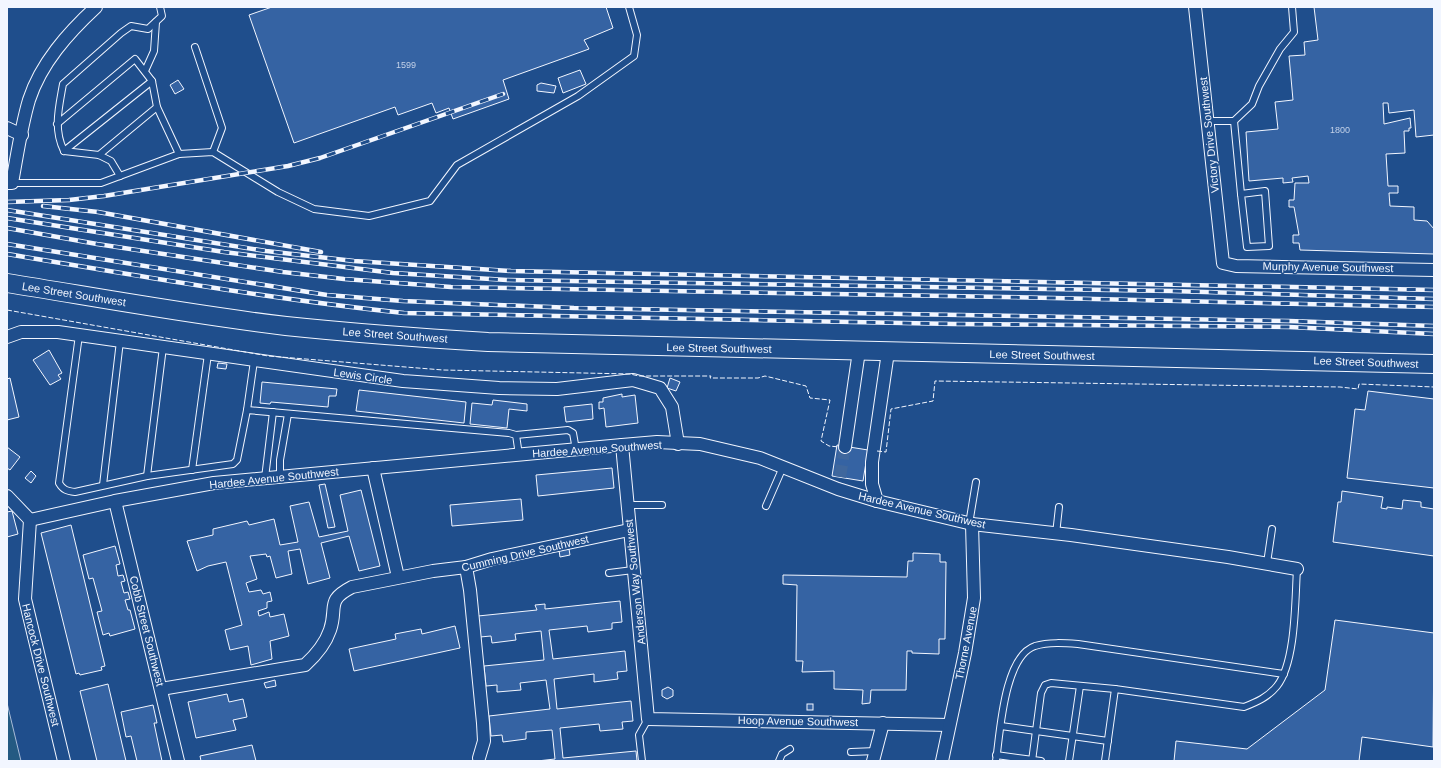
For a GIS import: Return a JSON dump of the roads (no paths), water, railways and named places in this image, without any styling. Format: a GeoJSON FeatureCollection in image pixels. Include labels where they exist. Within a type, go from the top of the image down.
{"type":"FeatureCollection","features":[{"type":"Feature","properties":{"kind":"main road","name":"Lee Street Southwest"},"geometry":{"type":"LineString","coordinates":[[7,283],[284,326],[387,336],[488,342],[1434,364]]}},
{"type":"Feature","properties":{"kind":"street"},"geometry":{"type":"LineString","coordinates":[[9,183],[30,100],[39,76],[52,55],[72,31],[96,7]]}},
{"type":"Feature","properties":{"kind":"street","name":"Victory Drive Southwest"},"geometry":{"type":"LineString","coordinates":[[1196,7],[1223,263]]}},
{"type":"Feature","properties":{"kind":"street"},"geometry":{"type":"LineString","coordinates":[[7,128],[22,135]]}},
{"type":"Feature","properties":{"kind":"street","name":"Murphy Avenue Southwest"},"geometry":{"type":"LineString","coordinates":[[1223,263],[1236,266],[1434,270]]}},
{"type":"Feature","properties":{"kind":"street","name":"Lewis Circle"},"geometry":{"type":"LineString","coordinates":[[7,336],[21,332],[43,331],[403,381],[498,388],[557,389],[633,380],[660,388],[672,407],[678,444]]}},
{"type":"Feature","properties":{"kind":"street"},"geometry":{"type":"LineString","coordinates":[[845,447],[859,351]]}},
{"type":"Feature","properties":{"kind":"street"},"geometry":{"type":"LineString","coordinates":[[877,501],[872,484],[872,462],[888,352]]}},
{"type":"Feature","properties":{"kind":"street","name":"Hardee Avenue Southwest"},"geometry":{"type":"LineString","coordinates":[[30,520],[115,501],[214,483],[657,442],[700,444],[760,458],[783,467],[839,483],[877,501],[971,524],[1267,563],[1297,569]]}},
{"type":"Feature","properties":{"kind":"street","name":"Anderson Way Southwest"},"geometry":{"type":"LineString","coordinates":[[622,445],[648,719]]}},
{"type":"Feature","properties":{"kind":"street"},"geometry":{"type":"LineString","coordinates":[[373,468],[398,577]]}},
{"type":"Feature","properties":{"kind":"street"},"geometry":{"type":"LineString","coordinates":[[7,496],[30,520]]}},
{"type":"Feature","properties":{"kind":"street","name":"Cobb Street Southwest"},"geometry":{"type":"LineString","coordinates":[[115,501],[178,761]]}},
{"type":"Feature","properties":{"kind":"street","name":"Hancock Drive Southwest"},"geometry":{"type":"LineString","coordinates":[[30,520],[24,599],[64,761]]}},
{"type":"Feature","properties":{"kind":"street","name":"Thorne Avenue"},"geometry":{"type":"LineString","coordinates":[[942,761],[965,654],[974,598],[971,524]]}},
{"type":"Feature","properties":{"kind":"street","name":"Cumming Drive Southwest"},"geometry":{"type":"LineString","coordinates":[[161,689],[305,665],[316,655],[324,643],[330,629],[333,601],[342,592],[352,587],[398,577],[466,567],[492,559],[629,530]]}},
{"type":"Feature","properties":{"kind":"street"},"geometry":{"type":"LineString","coordinates":[[466,567],[470,590],[483,723],[484,741],[479,758]]}},
{"type":"Feature","properties":{"kind":"street","name":"Hoop Avenue Southwest"},"geometry":{"type":"LineString","coordinates":[[648,719],[949,725]]}},
{"type":"Feature","properties":{"kind":"street"},"geometry":{"type":"LineString","coordinates":[[875,756],[883,723]]}},
{"type":"Feature","properties":{"kind":"lane"},"geometry":{"type":"LineString","coordinates":[[64,151],[59,141],[57,124],[63,84],[130,26],[148,29],[162,16],[160,7]]}},
{"type":"Feature","properties":{"kind":"lane"},"geometry":{"type":"LineString","coordinates":[[9,183],[101,183],[178,154],[213,152],[278,192],[314,208],[370,216],[430,201],[457,165],[578,96],[634,56],[637,35],[629,7]]}},
{"type":"Feature","properties":{"kind":"lane"},"geometry":{"type":"LineString","coordinates":[[1208,122],[1234,121],[1252,104],[1259,86],[1280,49],[1294,32],[1292,7]]}},
{"type":"Feature","properties":{"kind":"lane"},"geometry":{"type":"LineString","coordinates":[[145,71],[154,51],[156,22]]}},
{"type":"Feature","properties":{"kind":"lane"},"geometry":{"type":"LineString","coordinates":[[194,47],[222,128],[213,152]]}},
{"type":"Feature","properties":{"kind":"lane"},"geometry":{"type":"LineString","coordinates":[[57,124],[135,59],[152,81],[157,108],[178,154]]}},
{"type":"Feature","properties":{"kind":"lane"},"geometry":{"type":"LineString","coordinates":[[64,151],[152,81]]}},
{"type":"Feature","properties":{"kind":"lane"},"geometry":{"type":"LineString","coordinates":[[99,155],[157,108]]}},
{"type":"Feature","properties":{"kind":"lane"},"geometry":{"type":"LineString","coordinates":[[1234,121],[1247,247],[1270,246],[1265,191],[1242,194]]}},
{"type":"Feature","properties":{"kind":"lane"},"geometry":{"type":"LineString","coordinates":[[64,151],[99,155],[111,161],[120,176]]}},
{"type":"Feature","properties":{"kind":"lane"},"geometry":{"type":"LineString","coordinates":[[79,335],[59,483],[62,488],[69,491],[147,476],[233,464],[237,460],[247,410],[254,361]]}},
{"type":"Feature","properties":{"kind":"lane"},"geometry":{"type":"LineString","coordinates":[[103,485],[120,341]]}},
{"type":"Feature","properties":{"kind":"lane"},"geometry":{"type":"LineString","coordinates":[[147,476],[163,347]]}},
{"type":"Feature","properties":{"kind":"lane"},"geometry":{"type":"LineString","coordinates":[[192,470],[208,354]]}},
{"type":"Feature","properties":{"kind":"lane"},"geometry":{"type":"LineString","coordinates":[[247,410],[516,435],[568,430],[573,433],[576,450]]}},
{"type":"Feature","properties":{"kind":"lane"},"geometry":{"type":"LineString","coordinates":[[265,478],[273,412]]}},
{"type":"Feature","properties":{"kind":"lane"},"geometry":{"type":"LineString","coordinates":[[280,477],[280,460],[288,414]]}},
{"type":"Feature","properties":{"kind":"lane"},"geometry":{"type":"LineString","coordinates":[[516,435],[519,455]]}},
{"type":"Feature","properties":{"kind":"lane"},"geometry":{"type":"LineString","coordinates":[[766,506],[783,467]]}},
{"type":"Feature","properties":{"kind":"lane"},"geometry":{"type":"LineString","coordinates":[[971,524],[976,482]]}},
{"type":"Feature","properties":{"kind":"lane"},"geometry":{"type":"LineString","coordinates":[[627,505],[662,505]]}},
{"type":"Feature","properties":{"kind":"lane"},"geometry":{"type":"LineString","coordinates":[[1056,534],[1059,507]]}},
{"type":"Feature","properties":{"kind":"lane"},"geometry":{"type":"LineString","coordinates":[[1267,563],[1272,529]]}},
{"type":"Feature","properties":{"kind":"lane"},"geometry":{"type":"LineString","coordinates":[[1032,760],[1041,693],[1045,685],[1051,683],[1115,689],[1244,707],[1260,701],[1277,686],[1284,674],[1291,651],[1297,569]]}},
{"type":"Feature","properties":{"kind":"lane"},"geometry":{"type":"LineString","coordinates":[[609,572],[633,570]]}},
{"type":"Feature","properties":{"kind":"lane"},"geometry":{"type":"LineString","coordinates":[[1041,761],[996,758],[1007,686],[1023,655],[1034,646],[1051,643],[1078,644],[1284,674]]}},
{"type":"Feature","properties":{"kind":"lane"},"geometry":{"type":"LineString","coordinates":[[1069,761],[1080,686]]}},
{"type":"Feature","properties":{"kind":"lane"},"geometry":{"type":"LineString","coordinates":[[1105,761],[1115,689]]}},
{"type":"Feature","properties":{"kind":"lane"},"geometry":{"type":"LineString","coordinates":[[642,761],[639,735],[648,719]]}},
{"type":"Feature","properties":{"kind":"lane"},"geometry":{"type":"LineString","coordinates":[[1001,726],[1108,741]]}},
{"type":"Feature","properties":{"kind":"lane"},"geometry":{"type":"LineString","coordinates":[[778,761],[782,754],[790,749]]}},
{"type":"Feature","properties":{"kind":"lane"},"geometry":{"type":"LineString","coordinates":[[851,752],[875,756]]}},
{"type":"Feature","properties":{"kind":"tunnel"},"geometry":{"type":"LineString","coordinates":[[840,477],[845,447]]}},
{"type":"Feature","properties":{"kind":"railway"},"geometry":{"type":"LineString","coordinates":[[7,202],[69,200],[104,196],[288,166],[320,158],[503,94]]}},
{"type":"Feature","properties":{"kind":"railway"},"geometry":{"type":"LineString","coordinates":[[43,206],[98,212],[321,252]]}},
{"type":"Feature","properties":{"kind":"railway"},"geometry":{"type":"LineString","coordinates":[[7,210],[266,251],[354,261],[511,271],[1434,290]]}},
{"type":"Feature","properties":{"kind":"railway"},"geometry":{"type":"LineString","coordinates":[[7,218],[224,252],[393,273],[507,280],[1172,291],[1434,299]]}},
{"type":"Feature","properties":{"kind":"railway"},"geometry":{"type":"LineString","coordinates":[[7,228],[97,244],[283,272],[344,279],[451,287],[1053,298],[1434,307]]}},
{"type":"Feature","properties":{"kind":"railway"},"geometry":{"type":"LineString","coordinates":[[7,244],[327,295],[403,301],[574,308],[1289,321],[1434,326]]}},
{"type":"Feature","properties":{"kind":"railway"},"geometry":{"type":"LineString","coordinates":[[7,254],[255,294],[404,313],[954,324],[1289,327],[1434,334]]}}]}
